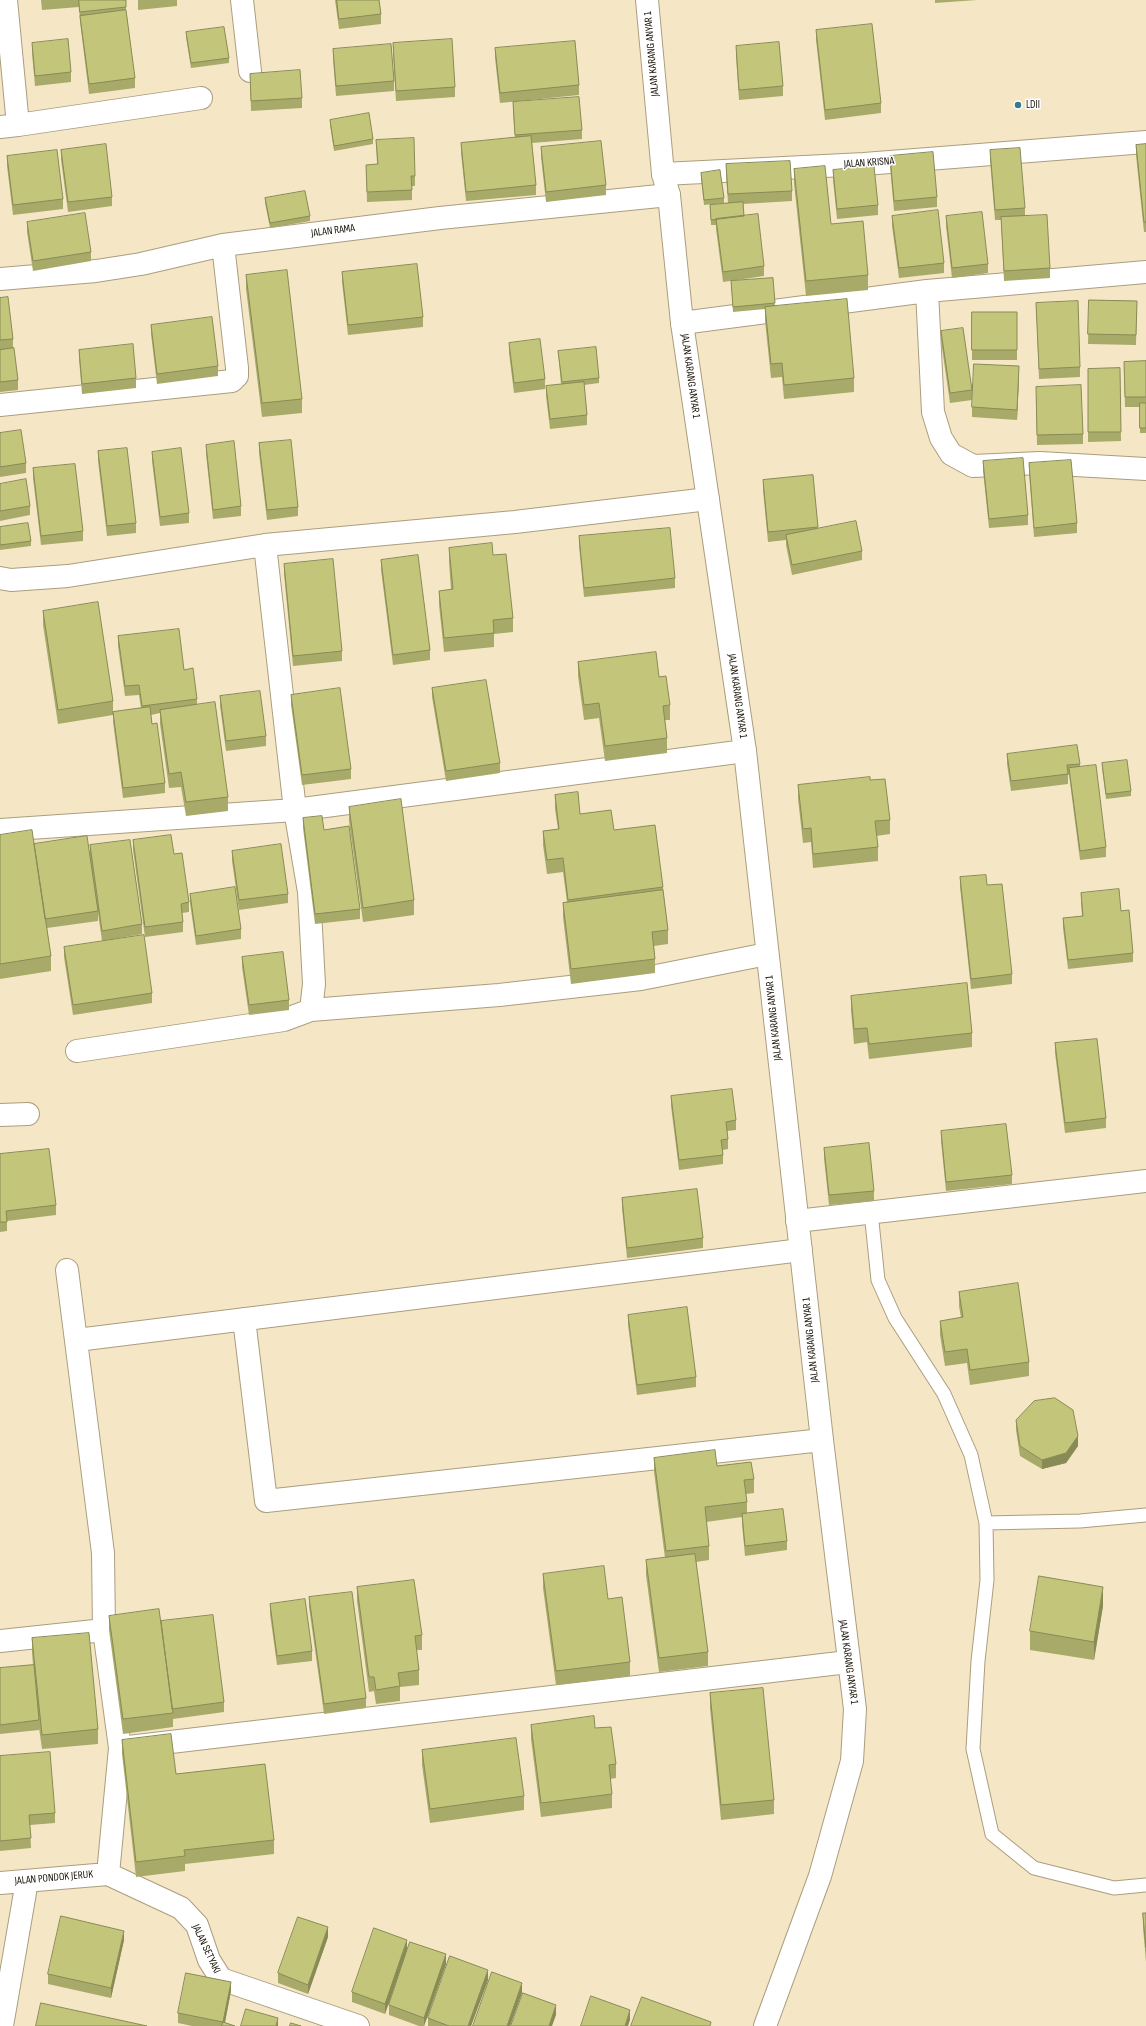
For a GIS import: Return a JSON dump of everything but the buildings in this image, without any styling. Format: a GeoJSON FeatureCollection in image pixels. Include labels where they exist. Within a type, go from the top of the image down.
{"type":"FeatureCollection","features":[{"type":"Feature","properties":{"kind":"street"},"geometry":{"type":"LineString","coordinates":[[6,0],[9,126],[201,98]]}},
{"type":"Feature","properties":{"kind":"street"},"geometry":{"type":"LineString","coordinates":[[242,0],[250,72]]}},
{"type":"Feature","properties":{"kind":"street","name":"JALAN KARANG ANYAR 1"},"geometry":{"type":"LineString","coordinates":[[647,0],[663,174],[669,195],[682,323],[745,751],[822,1440],[848,1662],[855,1709],[852,1760],[820,1876],[765,2026]]}},
{"type":"Feature","properties":{"kind":"street","name":"JALAN KRISNA"},"geometry":{"type":"LineString","coordinates":[[663,174],[864,164],[1146,142]]}},
{"type":"Feature","properties":{"kind":"street","name":"JALAN RAMA"},"geometry":{"type":"LineString","coordinates":[[0,279],[111,269],[141,264],[222,245],[440,218],[669,195]]}},
{"type":"Feature","properties":{"kind":"street"},"geometry":{"type":"LineString","coordinates":[[0,405],[232,381],[237,376],[237,368],[222,245]]}},
{"type":"Feature","properties":{"kind":"street"},"geometry":{"type":"LineString","coordinates":[[682,323],[927,291],[1146,272]]}},
{"type":"Feature","properties":{"kind":"street"},"geometry":{"type":"LineString","coordinates":[[927,291],[933,412],[941,438],[951,454],[973,466],[1040,463],[1146,469]]}},
{"type":"Feature","properties":{"kind":"street"},"geometry":{"type":"LineString","coordinates":[[0,578],[11,580],[68,576],[265,545],[515,522],[708,500]]}},
{"type":"Feature","properties":{"kind":"street"},"geometry":{"type":"LineString","coordinates":[[265,545],[295,810],[309,892],[314,984],[311,1010]]}},
{"type":"Feature","properties":{"kind":"street"},"geometry":{"type":"LineString","coordinates":[[0,830],[295,810],[745,751]]}},
{"type":"Feature","properties":{"kind":"street"},"geometry":{"type":"LineString","coordinates":[[77,1051],[284,1020],[311,1010],[500,995],[641,979],[767,954]]}},
{"type":"Feature","properties":{"kind":"street"},"geometry":{"type":"LineString","coordinates":[[0,1115],[28,1114]]}},
{"type":"Feature","properties":{"kind":"street"},"geometry":{"type":"LineString","coordinates":[[797,1221],[1146,1181]]}},
{"type":"Feature","properties":{"kind":"street"},"geometry":{"type":"LineString","coordinates":[[77,1340],[801,1250]]}},
{"type":"Feature","properties":{"kind":"street"},"geometry":{"type":"LineString","coordinates":[[67,1270],[103,1553],[104,1630],[120,1748],[108,1874]]}},
{"type":"Feature","properties":{"kind":"street"},"geometry":{"type":"LineString","coordinates":[[244,1319],[266,1501],[822,1440]]}},
{"type":"Feature","properties":{"kind":"street"},"geometry":{"type":"LineString","coordinates":[[0,1641],[104,1630]]}},
{"type":"Feature","properties":{"kind":"street"},"geometry":{"type":"LineString","coordinates":[[120,1748],[848,1662]]}},
{"type":"Feature","properties":{"kind":"street","name":"JALAN PONDOK JERUK"},"geometry":{"type":"LineString","coordinates":[[0,1883],[108,1874]]}},
{"type":"Feature","properties":{"kind":"street","name":"JALAN SETYAKI"},"geometry":{"type":"LineString","coordinates":[[108,1874],[181,1908],[197,1925],[209,1960],[221,1979],[358,2026]]}},
{"type":"Feature","properties":{"kind":"street"},"geometry":{"type":"LineString","coordinates":[[2,2026],[27,1881]]}},
{"type":"Feature","properties":{"kind":"lane"},"geometry":{"type":"LineString","coordinates":[[871,1212],[878,1280],[895,1318],[944,1394],[971,1454],[986,1523],[987,1580],[978,1661],[973,1749],[992,1834],[1034,1868],[1114,1888],[1146,1885]]}},
{"type":"Feature","properties":{"kind":"lane"},"geometry":{"type":"LineString","coordinates":[[986,1523],[1080,1521],[1146,1515]]}},
{"type":"Feature","properties":{"kind":"place","name":"LDII"},"geometry":{"type":"Point","coordinates":[1018,105]}}]}
